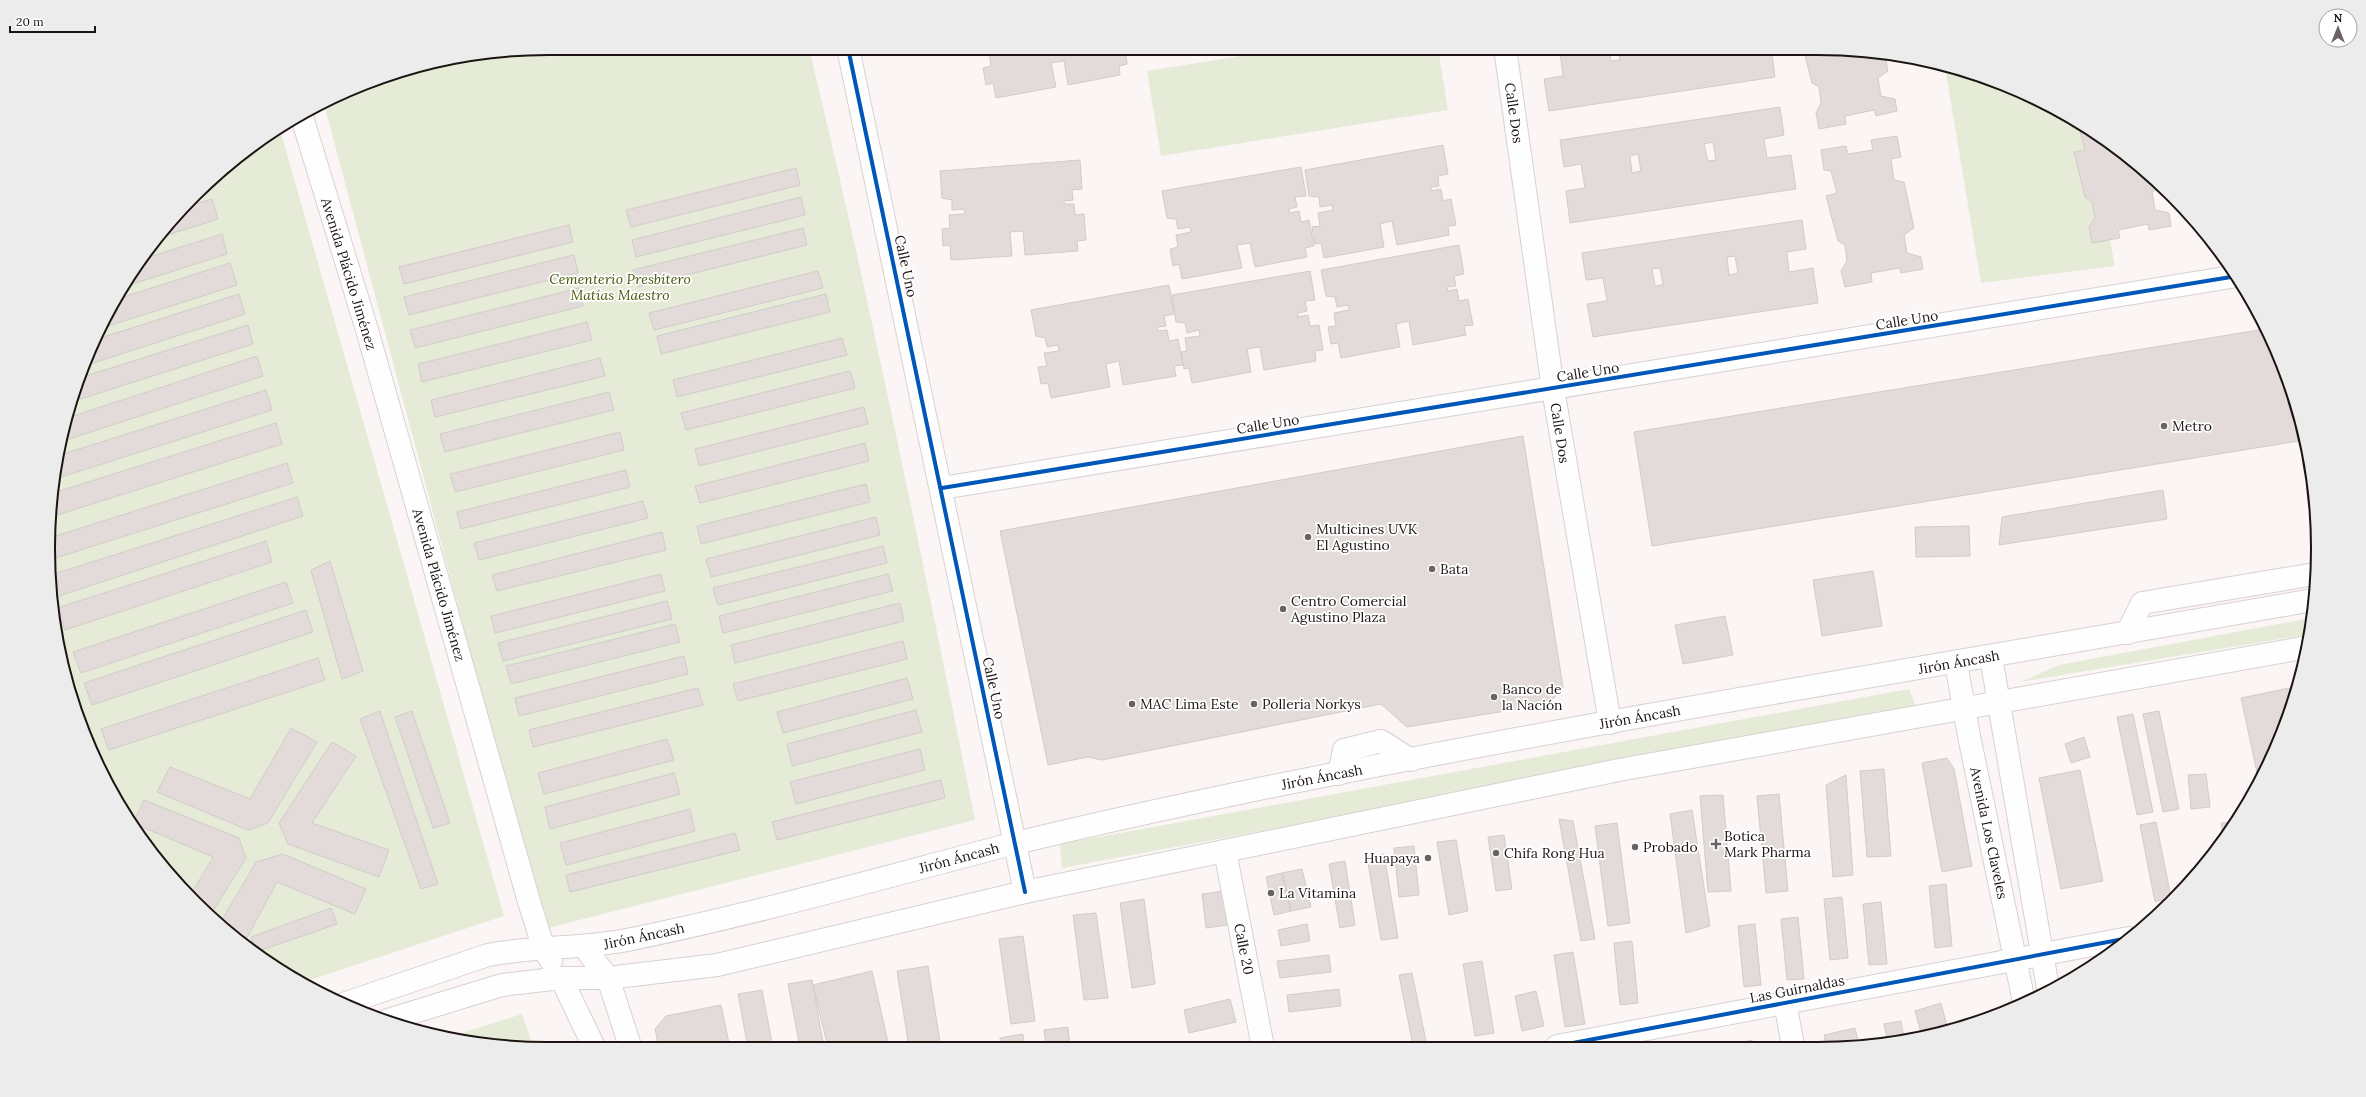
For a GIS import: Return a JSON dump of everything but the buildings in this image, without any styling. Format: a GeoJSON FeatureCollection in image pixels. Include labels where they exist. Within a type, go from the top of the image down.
{"type":"FeatureCollection","features":[{"type":"Feature","properties":{"kind":"main road","name":"Calle Uno"},"geometry":{"type":"LineString","coordinates":[[849,55],[942,488],[1025,892]]}},
{"type":"Feature","properties":{"kind":"main road","name":"Calle Dos"},"geometry":{"type":"LineString","coordinates":[[1506,55],[1553,389],[1610,723]]}},
{"type":"Feature","properties":{"kind":"main road","name":"Avenida Plácido Jiménez"},"geometry":{"type":"LineString","coordinates":[[303,120],[367,330],[530,905],[544,949],[561,978],[592,1042]]}},
{"type":"Feature","properties":{"kind":"main road","name":"Calle Uno"},"geometry":{"type":"LineString","coordinates":[[942,488],[2230,277]]}},
{"type":"Feature","properties":{"kind":"main road"},"geometry":{"type":"LineString","coordinates":[[2127,632],[2142,603],[2310,575]]}},
{"type":"Feature","properties":{"kind":"main road","name":"Jirón Áncash"},"geometry":{"type":"LineString","coordinates":[[353,1001],[488,955],[508,951],[584,947],[634,939],[767,909],[1014,844],[1255,790],[1610,723],[2308,601]]}},
{"type":"Feature","properties":{"kind":"main road"},"geometry":{"type":"LineString","coordinates":[[396,1018],[502,985],[561,978],[608,978],[717,965],[1025,892],[1619,770],[1999,703],[2301,647]]}},
{"type":"Feature","properties":{"kind":"main road","name":"Avenida Los Claveles"},"geometry":{"type":"LineString","coordinates":[[1991,657],[2047,985]]}},
{"type":"Feature","properties":{"kind":"main road","name":"Avenida Los Claveles"},"geometry":{"type":"LineString","coordinates":[[1956,663],[2023,997]]}},
{"type":"Feature","properties":{"kind":"main road","name":"Calle 20"},"geometry":{"type":"LineString","coordinates":[[1225,851],[1262,1042]]}},
{"type":"Feature","properties":{"kind":"main road","name":"Las Guirnaldas"},"geometry":{"type":"LineString","coordinates":[[1578,1042],[2118,940]]}},
{"type":"Feature","properties":{"kind":"main road"},"geometry":{"type":"LineString","coordinates":[[584,947],[608,978],[629,1042]]}},
{"type":"Feature","properties":{"kind":"main road"},"geometry":{"type":"LineString","coordinates":[[1785,1003],[1792,1042]]}},
{"type":"Feature","properties":{"kind":"green space","name":"Cementerio Presbítero Matías Maestro"},"geometry":{"type":"Polygon","coordinates":[[[548,55],[811,55],[875,337],[975,820],[544,929],[325,109],[390,81],[452,64],[484,59],[548,55]]]}},
{"type":"Feature","properties":{"kind":"green space"},"geometry":{"type":"Polygon","coordinates":[[[1247,55],[1439,55],[1448,110],[1161,156],[1147,71],[1247,55]]]}},
{"type":"Feature","properties":{"kind":"green space"},"geometry":{"type":"Polygon","coordinates":[[[1946,72],[1976,81],[2036,106],[2090,137],[2115,266],[1981,283],[1946,72]]]}},
{"type":"Feature","properties":{"kind":"green space"},"geometry":{"type":"Polygon","coordinates":[[[281,134],[504,916],[310,980],[302,976],[274,959],[223,920],[177,874],[157,849],[138,823],[106,767],[81,707],[72,676],[64,645],[59,613],[56,581],[56,516],[64,452],[81,390],[106,330],[138,274],[157,248],[177,223],[223,177],[281,134]]]}},
{"type":"Feature","properties":{"kind":"green space"},"geometry":{"type":"Polygon","coordinates":[[[2306,619],[2304,635],[2020,682],[2059,665],[2306,619]]]}},
{"type":"Feature","properties":{"kind":"green space"},"geometry":{"type":"Polygon","coordinates":[[[1909,689],[1917,709],[1062,868],[1060,844],[1909,689]]]}},
{"type":"Feature","properties":{"kind":"green space"},"geometry":{"type":"Polygon","coordinates":[[[522,1014],[532,1041],[484,1038],[459,1034],[522,1014]]]}},
{"type":"Feature","properties":{"kind":"cycle path"},"geometry":{"type":"LineString","coordinates":[[849,55],[1025,892]]}},
{"type":"Feature","properties":{"kind":"cycle path"},"geometry":{"type":"LineString","coordinates":[[942,488],[2230,277]]}},
{"type":"Feature","properties":{"kind":"cycle path"},"geometry":{"type":"LineString","coordinates":[[1578,1042],[2118,940]]}},
{"type":"Feature","properties":{"kind":"place","name":"Metro"},"geometry":{"type":"Point","coordinates":[2164,426]}},
{"type":"Feature","properties":{"kind":"place","name":"Multicines UVK El Agustino"},"geometry":{"type":"Point","coordinates":[1308,537]}},
{"type":"Feature","properties":{"kind":"place","name":"Bata"},"geometry":{"type":"Point","coordinates":[1432,569]}},
{"type":"Feature","properties":{"kind":"place","name":"Centro Comercial Agustino Plaza"},"geometry":{"type":"Point","coordinates":[1283,609]}},
{"type":"Feature","properties":{"kind":"place","name":"Banco de la Nación"},"geometry":{"type":"Point","coordinates":[1494,697]}},
{"type":"Feature","properties":{"kind":"place","name":"MAC Lima Este"},"geometry":{"type":"Point","coordinates":[1132,704]}},
{"type":"Feature","properties":{"kind":"place","name":"Polleria Norkys"},"geometry":{"type":"Point","coordinates":[1254,704]}},
{"type":"Feature","properties":{"kind":"place","name":"Botica Mark Pharma"},"geometry":{"type":"Point","coordinates":[1716,844]}},
{"type":"Feature","properties":{"kind":"place","name":"Probado"},"geometry":{"type":"Point","coordinates":[1635,847]}},
{"type":"Feature","properties":{"kind":"place","name":"Chifa Rong Hua"},"geometry":{"type":"Point","coordinates":[1496,853]}},
{"type":"Feature","properties":{"kind":"place","name":"Huapaya"},"geometry":{"type":"Point","coordinates":[1428,858]}},
{"type":"Feature","properties":{"kind":"place","name":"La Vitamina"},"geometry":{"type":"Point","coordinates":[1271,893]}}]}
